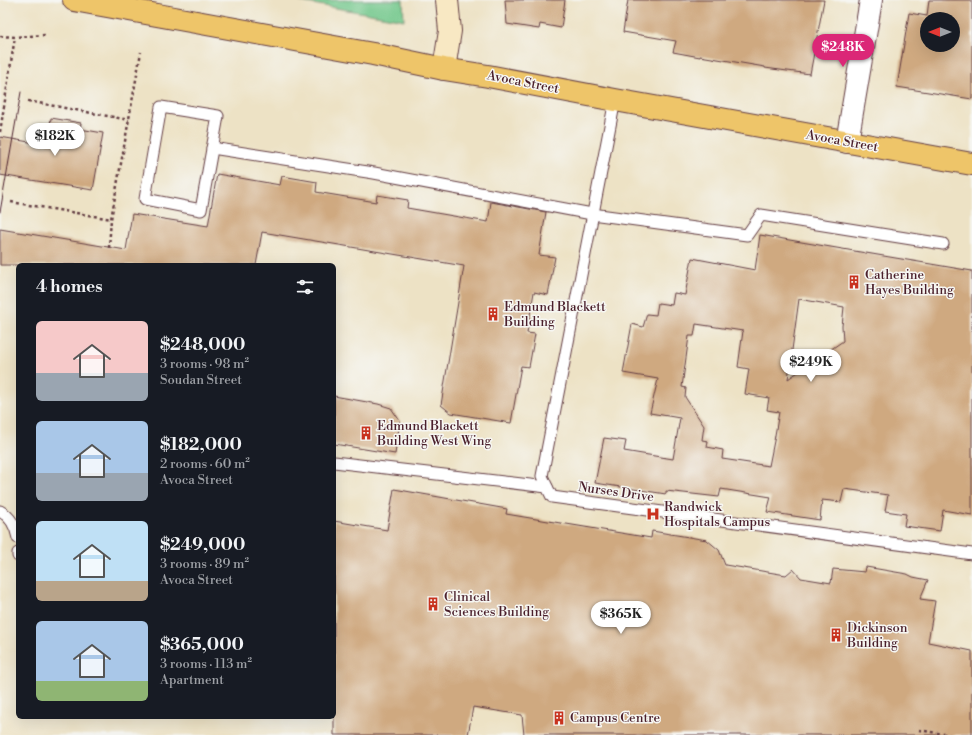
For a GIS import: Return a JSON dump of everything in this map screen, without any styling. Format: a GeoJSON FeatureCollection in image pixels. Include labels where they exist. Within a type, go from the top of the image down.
{"type":"FeatureCollection","features":[{"type":"Feature","properties":{"kind":"main road","name":"Avoca Street"},"geometry":{"type":"LineString","coordinates":[[74,0],[373,54],[444,69],[972,164]]}},
{"type":"Feature","properties":{"kind":"main road"},"geometry":{"type":"LineString","coordinates":[[444,69],[450,31],[447,0]]}},
{"type":"Feature","properties":{"kind":"street"},"geometry":{"type":"LineString","coordinates":[[846,142],[871,0]]}},
{"type":"Feature","properties":{"kind":"lane"},"geometry":{"type":"LineString","coordinates":[[547,488],[542,476],[615,100]]}},
{"type":"Feature","properties":{"kind":"lane"},"geometry":{"type":"LineString","coordinates":[[161,107],[218,116],[212,148],[201,210],[145,199],[161,107]]}},
{"type":"Feature","properties":{"kind":"lane"},"geometry":{"type":"LineString","coordinates":[[212,148],[374,173],[592,214],[747,235],[761,215],[943,244]]}},
{"type":"Feature","properties":{"kind":"lane","name":"Nurses Drive"},"geometry":{"type":"LineString","coordinates":[[336,462],[547,488],[552,497],[972,554]]}},
{"type":"Feature","properties":{"kind":"lane"},"geometry":{"type":"LineString","coordinates":[[0,511],[4,513],[12,522],[16,531]]}},
{"type":"Feature","properties":{"kind":"path"},"geometry":{"type":"LineString","coordinates":[[0,36],[15,37],[46,35]]}},
{"type":"Feature","properties":{"kind":"path"},"geometry":{"type":"LineString","coordinates":[[0,132],[15,37]]}},
{"type":"Feature","properties":{"kind":"path"},"geometry":{"type":"LineString","coordinates":[[109,248],[112,219],[141,52]]}},
{"type":"Feature","properties":{"kind":"path"},"geometry":{"type":"LineString","coordinates":[[28,101],[129,120]]}},
{"type":"Feature","properties":{"kind":"path"},"geometry":{"type":"LineString","coordinates":[[11,202],[112,219]]}},
{"type":"Feature","properties":{"kind":"path"},"geometry":{"type":"LineString","coordinates":[[919,730],[950,735]]}},
{"type":"Feature","properties":{"kind":"green space"},"geometry":{"type":"Polygon","coordinates":[[[290,0],[403,0],[404,20],[290,0]]]}},
{"type":"Feature","properties":{"kind":"building"},"geometry":{"type":"Polygon","coordinates":[[[505,0],[565,0],[561,28],[540,24],[539,29],[507,24],[505,0]]]}},
{"type":"Feature","properties":{"kind":"building"},"geometry":{"type":"Polygon","coordinates":[[[628,0],[824,0],[810,74],[765,68],[673,52],[676,41],[623,32],[628,0]]]}},
{"type":"Feature","properties":{"kind":"building"},"geometry":{"type":"Polygon","coordinates":[[[929,0],[972,0],[972,99],[897,87],[909,13],[920,15],[920,52],[960,52],[960,12],[928,12],[929,0]]]}},
{"type":"Feature","properties":{"kind":"building"},"geometry":{"type":"Polygon","coordinates":[[[51,118],[81,123],[80,129],[103,133],[93,190],[0,175],[0,137],[47,145],[51,118]]]}},
{"type":"Feature","properties":{"kind":"building","name":"Edmund Blackett Building"},"geometry":{"type":"Polygon","coordinates":[[[217,174],[280,185],[282,176],[317,182],[316,192],[376,202],[377,195],[408,200],[407,208],[488,222],[491,202],[546,212],[539,255],[555,257],[548,295],[534,292],[527,333],[535,334],[529,367],[521,366],[511,423],[451,413],[441,405],[464,266],[262,232],[256,263],[16,263],[16,265],[0,265],[0,229],[126,250],[132,214],[208,226],[217,174]]]}},
{"type":"Feature","properties":{"kind":"building"},"geometry":{"type":"Polygon","coordinates":[[[760,235],[972,271],[972,515],[943,510],[940,531],[904,526],[906,514],[885,511],[888,495],[844,489],[841,502],[822,500],[820,520],[767,512],[771,497],[721,489],[719,497],[666,491],[666,494],[595,483],[604,438],[626,441],[624,451],[673,459],[680,418],[650,413],[658,379],[623,373],[632,324],[643,327],[647,314],[656,315],[658,303],[672,305],[674,293],[685,295],[692,258],[755,270],[760,235]],[[799,299],[788,379],[843,341],[842,326],[844,307],[799,299]],[[696,324],[694,336],[689,336],[682,387],[686,388],[685,397],[704,426],[702,440],[708,441],[707,447],[723,450],[722,459],[769,466],[779,412],[767,410],[769,398],[745,394],[749,369],[738,367],[743,331],[696,324]]]}},
{"type":"Feature","properties":{"kind":"building","name":"Edmund Blackett Building West Wing"},"geometry":{"type":"Polygon","coordinates":[[[336,396],[378,404],[391,408],[400,421],[395,454],[336,444],[336,396]]]}},
{"type":"Feature","properties":{"kind":"building"},"geometry":{"type":"Polygon","coordinates":[[[394,489],[507,509],[506,514],[651,538],[652,531],[707,540],[719,550],[725,565],[786,575],[793,569],[801,578],[831,583],[833,569],[865,572],[866,567],[907,574],[913,577],[928,580],[920,599],[935,601],[928,642],[972,651],[972,735],[524,735],[522,715],[473,707],[468,735],[334,735],[334,719],[336,719],[336,521],[387,530],[394,489]]]}},
{"type":"Feature","properties":{"kind":"tram line"},"geometry":{"type":"LineString","coordinates":[[0,212],[21,92]]}},
{"type":"Feature","properties":{"kind":"place","name":"Catherine Hayes Building"},"geometry":{"type":"Point","coordinates":[854,282]}},
{"type":"Feature","properties":{"kind":"place","name":"Edmund Blackett Building"},"geometry":{"type":"Point","coordinates":[493,314]}},
{"type":"Feature","properties":{"kind":"place","name":"Edmund Blackett Building West Wing"},"geometry":{"type":"Point","coordinates":[366,433]}},
{"type":"Feature","properties":{"kind":"place","name":"Randwick Hospitals Campus"},"geometry":{"type":"Point","coordinates":[653,514]}},
{"type":"Feature","properties":{"kind":"place","name":"Clinical Sciences Building"},"geometry":{"type":"Point","coordinates":[433,604]}},
{"type":"Feature","properties":{"kind":"place","name":"Dickinson Building"},"geometry":{"type":"Point","coordinates":[836,635]}},
{"type":"Feature","properties":{"kind":"place","name":"Campus Centre"},"geometry":{"type":"Point","coordinates":[559,718]}}]}
